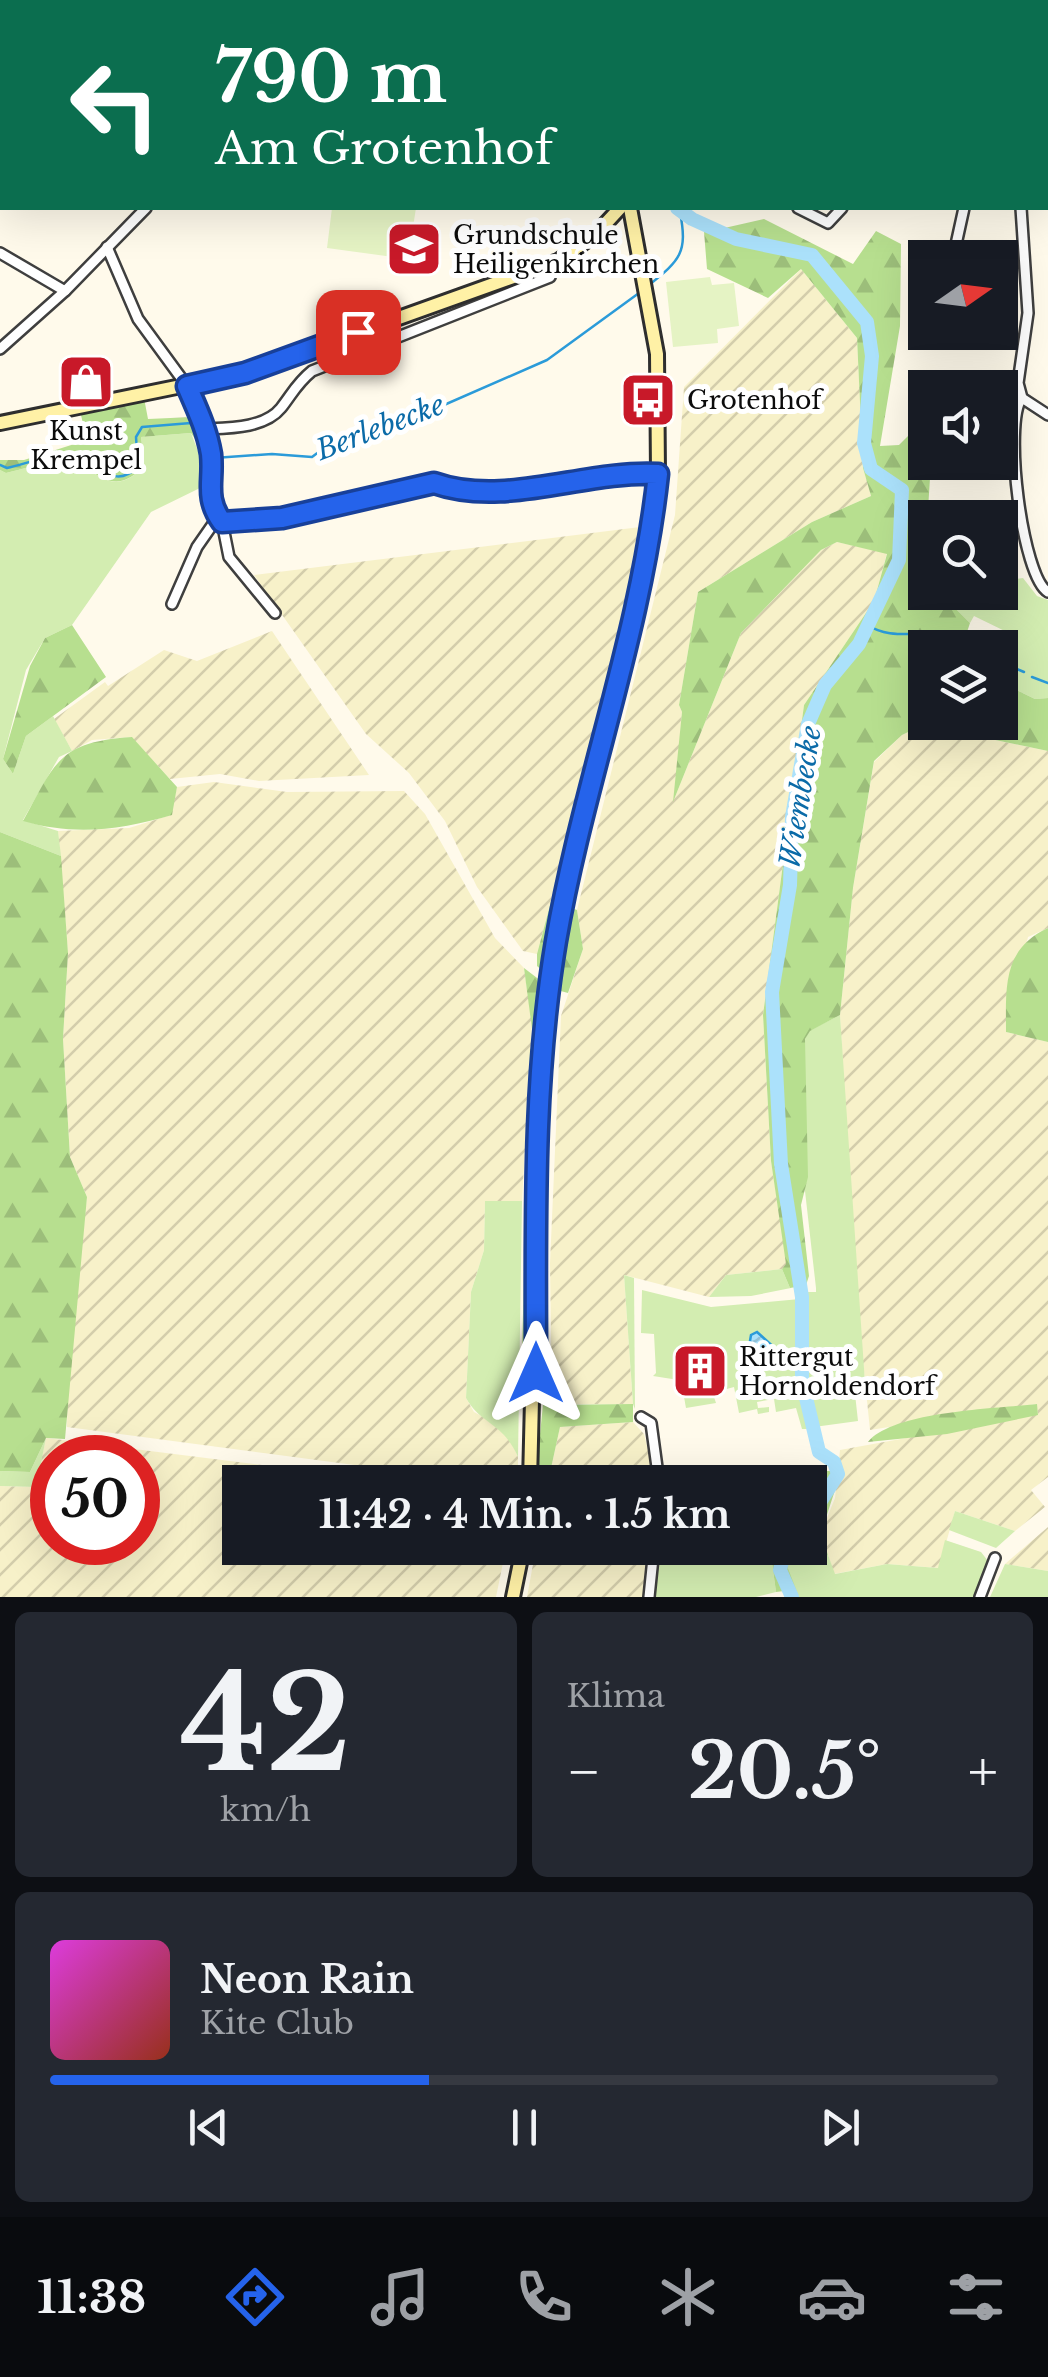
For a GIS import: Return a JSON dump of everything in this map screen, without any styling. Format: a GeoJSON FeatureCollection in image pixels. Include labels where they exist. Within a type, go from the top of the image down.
{"type":"FeatureCollection","features":[{"type":"Feature","properties":{"kind":"main road"},"geometry":{"type":"LineString","coordinates":[[0,423],[268,366],[554,262],[604,227],[618,210]]}},
{"type":"Feature","properties":{"kind":"main road"},"geometry":{"type":"LineString","coordinates":[[531,1465],[538,1154],[552,971],[575,846],[641,590],[658,474],[659,370],[650,301],[630,210]]}},
{"type":"Feature","properties":{"kind":"main road"},"geometry":{"type":"LineString","coordinates":[[604,227],[621,228],[637,243]]}},
{"type":"Feature","properties":{"kind":"main road"},"geometry":{"type":"LineString","coordinates":[[514,1597],[520,1565]]}},
{"type":"Feature","properties":{"kind":"street"},"geometry":{"type":"LineString","coordinates":[[0,349],[65,291],[144,210]]}},
{"type":"Feature","properties":{"kind":"street"},"geometry":{"type":"LineString","coordinates":[[802,210],[828,223],[840,210]]}},
{"type":"Feature","properties":{"kind":"street"},"geometry":{"type":"LineString","coordinates":[[958,240],[964,210]]}},
{"type":"Feature","properties":{"kind":"street"},"geometry":{"type":"LineString","coordinates":[[1021,210],[1028,313],[1018,384],[1022,398],[1013,418],[1017,482],[1036,574],[1048,592]]}},
{"type":"Feature","properties":{"kind":"street"},"geometry":{"type":"LineString","coordinates":[[107,247],[151,342],[187,386],[206,429],[212,466],[209,496],[222,522],[229,557],[275,613]]}},
{"type":"Feature","properties":{"kind":"street"},"geometry":{"type":"LineString","coordinates":[[0,253],[65,291]]}},
{"type":"Feature","properties":{"kind":"street"},"geometry":{"type":"LineString","coordinates":[[206,429],[242,427],[270,416],[283,406],[295,384],[312,372],[550,276]]}},
{"type":"Feature","properties":{"kind":"street"},"geometry":{"type":"LineString","coordinates":[[1022,398],[1048,415]]}},
{"type":"Feature","properties":{"kind":"street"},"geometry":{"type":"LineString","coordinates":[[172,604],[197,547],[208,529],[222,522],[282,518],[434,483],[458,492],[486,492],[626,472],[658,474]]}},
{"type":"Feature","properties":{"kind":"street"},"geometry":{"type":"LineString","coordinates":[[641,1417],[651,1422],[657,1465]]}},
{"type":"Feature","properties":{"kind":"street"},"geometry":{"type":"LineString","coordinates":[[980,1597],[995,1558]]}},
{"type":"Feature","properties":{"kind":"street"},"geometry":{"type":"LineString","coordinates":[[649,1597],[652,1565]]}},
{"type":"Feature","properties":{"kind":"shaded area"},"geometry":{"type":"Polygon","coordinates":[[[801,269],[857,338],[863,468],[871,496],[812,522],[698,592],[679,705],[682,712],[675,797],[741,633],[821,550],[837,542],[887,553],[874,601],[804,705],[763,1015],[771,1161],[787,1264],[782,1269],[726,1275],[709,1297],[624,1275],[633,1404],[552,1404],[550,1263],[561,1016],[583,949],[577,910],[675,515],[684,387],[801,269]]]}},
{"type":"Feature","properties":{"kind":"shaded area"},"geometry":{"type":"Polygon","coordinates":[[[648,526],[537,954],[523,951],[477,887],[445,821],[409,773],[366,734],[254,575],[648,526]]]}},
{"type":"Feature","properties":{"kind":"shaded area"},"geometry":{"type":"Polygon","coordinates":[[[272,631],[369,775],[259,781],[220,774],[170,779],[131,737],[92,740],[72,751],[54,719],[105,682],[108,686],[164,650],[197,661],[272,631]]]}},
{"type":"Feature","properties":{"kind":"shaded area"},"geometry":{"type":"Polygon","coordinates":[[[908,732],[908,740],[995,740],[1048,751],[1048,928],[1028,937],[1006,1032],[1048,1042],[1048,1477],[1031,1490],[1045,1507],[1015,1531],[955,1511],[939,1568],[887,1564],[834,1574],[827,1552],[827,1518],[835,1498],[840,1450],[1038,1414],[1036,1404],[870,1430],[856,1293],[840,1015],[853,888],[874,762],[908,732]]]}},
{"type":"Feature","properties":{"kind":"shaded area"},"geometry":{"type":"Polygon","coordinates":[[[214,782],[287,792],[404,791],[425,814],[495,938],[524,968],[532,1025],[522,1201],[485,1201],[484,1250],[471,1292],[466,1398],[474,1412],[500,1426],[511,1441],[518,1465],[354,1465],[160,1439],[160,1435],[67,1427],[68,1372],[87,1197],[70,1157],[63,1039],[68,953],[58,831],[129,828],[171,815],[177,787],[214,782]]]}},
{"type":"Feature","properties":{"kind":"shaded area"},"geometry":{"type":"Polygon","coordinates":[[[633,1422],[644,1434],[652,1465],[552,1465],[560,1427],[633,1422]]]}},
{"type":"Feature","properties":{"kind":"shaded area"},"geometry":{"type":"Polygon","coordinates":[[[160,1452],[263,1465],[222,1465],[222,1565],[503,1565],[496,1597],[0,1597],[0,1486],[30,1487],[30,1565],[160,1565],[160,1452]]]}},
{"type":"Feature","properties":{"kind":"shaded area"},"geometry":{"type":"Polygon","coordinates":[[[1048,1527],[1048,1571],[1005,1564],[1048,1527]]]}},
{"type":"Feature","properties":{"kind":"shaded area"},"geometry":{"type":"Polygon","coordinates":[[[533,1565],[649,1565],[645,1597],[527,1597],[533,1565]]]}},
{"type":"Feature","properties":{"kind":"green space"},"geometry":{"type":"Polygon","coordinates":[[[332,210],[416,210],[408,259],[327,248],[332,210]]]}},
{"type":"Feature","properties":{"kind":"green space"},"geometry":{"type":"Polygon","coordinates":[[[703,219],[720,229],[764,219],[853,264],[876,231],[901,244],[900,326],[880,446],[899,445],[908,436],[908,480],[930,480],[929,500],[908,500],[908,610],[957,610],[970,623],[968,630],[908,630],[908,732],[874,761],[853,888],[840,1015],[810,1031],[805,1039],[808,1177],[801,1205],[809,1276],[806,1285],[790,1288],[782,1269],[786,1264],[771,1161],[763,1015],[804,705],[874,601],[887,554],[837,542],[821,550],[741,633],[673,802],[682,712],[679,705],[698,592],[812,522],[871,496],[863,468],[857,338],[801,269],[768,298],[707,269],[703,219]]]}},
{"type":"Feature","properties":{"kind":"green space"},"geometry":{"type":"Polygon","coordinates":[[[710,277],[712,285],[734,283],[739,326],[717,329],[718,343],[673,347],[666,282],[710,277]]]}},
{"type":"Feature","properties":{"kind":"green space"},"geometry":{"type":"Polygon","coordinates":[[[144,398],[148,419],[193,417],[197,442],[191,433],[141,437],[144,467],[121,481],[63,463],[6,473],[0,470],[0,460],[24,460],[87,440],[80,411],[144,398]]]}},
{"type":"Feature","properties":{"kind":"green space"},"geometry":{"type":"Polygon","coordinates":[[[191,433],[203,464],[200,488],[151,512],[72,625],[45,638],[26,670],[3,759],[13,774],[26,736],[53,716],[72,751],[59,757],[23,820],[58,831],[61,856],[0,832],[0,470],[6,473],[63,463],[104,479],[121,481],[144,467],[141,437],[191,433]]]}},
{"type":"Feature","properties":{"kind":"green space"},"geometry":{"type":"Polygon","coordinates":[[[1023,578],[1037,596],[1048,600],[1048,698],[1035,699],[1018,691],[1018,630],[1003,630],[974,616],[970,623],[957,610],[1018,610],[1018,579],[1023,578]]]}},
{"type":"Feature","properties":{"kind":"green space"},"geometry":{"type":"Polygon","coordinates":[[[72,625],[106,677],[26,736],[13,774],[3,759],[30,666],[45,638],[72,625]]]}},
{"type":"Feature","properties":{"kind":"green space"},"geometry":{"type":"Polygon","coordinates":[[[1018,691],[1035,699],[1048,698],[1048,751],[995,740],[1018,740],[1018,691]]]}},
{"type":"Feature","properties":{"kind":"green space"},"geometry":{"type":"Polygon","coordinates":[[[132,737],[177,787],[172,815],[79,830],[23,821],[62,758],[89,744],[132,737]]]}},
{"type":"Feature","properties":{"kind":"green space"},"geometry":{"type":"Polygon","coordinates":[[[0,832],[61,856],[68,953],[63,1039],[70,1157],[87,1197],[65,1435],[30,1435],[30,1472],[0,1471],[0,832]]]}},
{"type":"Feature","properties":{"kind":"green space"},"geometry":{"type":"Polygon","coordinates":[[[563,856],[544,972],[537,966],[537,954],[563,856]]]}},
{"type":"Feature","properties":{"kind":"green space"},"geometry":{"type":"Polygon","coordinates":[[[569,907],[577,910],[583,949],[568,993],[557,990],[569,907]]]}},
{"type":"Feature","properties":{"kind":"green space"},"geometry":{"type":"Polygon","coordinates":[[[1048,928],[1048,1042],[1006,1032],[1006,1016],[1007,985],[1014,959],[1022,947],[1048,928]]]}},
{"type":"Feature","properties":{"kind":"green space"},"geometry":{"type":"Polygon","coordinates":[[[524,968],[545,984],[539,1030],[532,1029],[524,968]]]}},
{"type":"Feature","properties":{"kind":"green space"},"geometry":{"type":"Polygon","coordinates":[[[840,1015],[865,1383],[854,1385],[858,1421],[814,1427],[805,1378],[803,1292],[816,1292],[805,1191],[805,1039],[809,1031],[840,1015]]]}},
{"type":"Feature","properties":{"kind":"green space"},"geometry":{"type":"Polygon","coordinates":[[[537,1048],[525,1350],[522,1351],[530,1049],[537,1048]]]}},
{"type":"Feature","properties":{"kind":"green space"},"geometry":{"type":"Polygon","coordinates":[[[485,1201],[522,1201],[518,1457],[506,1437],[478,1414],[466,1398],[471,1292],[484,1250],[485,1201]]]}},
{"type":"Feature","properties":{"kind":"green space"},"geometry":{"type":"Polygon","coordinates":[[[782,1269],[790,1288],[806,1285],[751,1296],[709,1297],[726,1275],[782,1269]]]}},
{"type":"Feature","properties":{"kind":"green space"},"geometry":{"type":"Polygon","coordinates":[[[624,1275],[634,1278],[635,1409],[633,1404],[624,1275]]]}},
{"type":"Feature","properties":{"kind":"green space"},"geometry":{"type":"Polygon","coordinates":[[[642,1290],[711,1307],[800,1299],[801,1395],[808,1429],[802,1429],[796,1408],[776,1412],[774,1399],[757,1402],[758,1408],[769,1407],[769,1412],[758,1414],[757,1409],[739,1413],[734,1387],[723,1390],[723,1394],[712,1385],[687,1385],[685,1381],[653,1376],[654,1334],[641,1333],[642,1290]],[[714,1361],[684,1363],[685,1380],[715,1378],[714,1361]]]}},
{"type":"Feature","properties":{"kind":"green space"},"geometry":{"type":"Polygon","coordinates":[[[689,1391],[712,1391],[716,1403],[686,1408],[684,1397],[689,1391]]]}},
{"type":"Feature","properties":{"kind":"green space"},"geometry":{"type":"Polygon","coordinates":[[[633,1404],[633,1422],[560,1427],[552,1465],[537,1465],[543,1405],[633,1404]]]}},
{"type":"Feature","properties":{"kind":"green space"},"geometry":{"type":"Polygon","coordinates":[[[1037,1404],[1038,1415],[947,1434],[868,1442],[899,1424],[922,1418],[1037,1404]]]}},
{"type":"Feature","properties":{"kind":"green space"},"geometry":{"type":"Polygon","coordinates":[[[0,1471],[30,1472],[30,1487],[0,1486],[0,1471]]]}},
{"type":"Feature","properties":{"kind":"green space"},"geometry":{"type":"Polygon","coordinates":[[[827,1471],[837,1484],[827,1515],[827,1471]]]}},
{"type":"Feature","properties":{"kind":"green space"},"geometry":{"type":"Polygon","coordinates":[[[955,1511],[1015,1531],[996,1548],[949,1530],[955,1511]]]}},
{"type":"Feature","properties":{"kind":"green space"},"geometry":{"type":"Polygon","coordinates":[[[945,1540],[981,1552],[988,1561],[975,1597],[799,1597],[786,1565],[827,1565],[827,1555],[835,1574],[887,1564],[938,1568],[945,1540]]]}},
{"type":"Feature","properties":{"kind":"green space"},"geometry":{"type":"Polygon","coordinates":[[[1005,1564],[1048,1571],[1048,1597],[990,1597],[1005,1564]]]}},
{"type":"Feature","properties":{"kind":"green space"},"geometry":{"type":"Polygon","coordinates":[[[657,1565],[772,1565],[776,1592],[756,1597],[654,1597],[657,1565]]]}},
{"type":"Feature","properties":{"kind":"green space"},"geometry":{"type":"Polygon","coordinates":[[[772,1565],[787,1565],[799,1597],[776,1592],[772,1565]]]}},
{"type":"Feature","properties":{"kind":"water"},"geometry":{"type":"Polygon","coordinates":[[[757,1332],[777,1350],[777,1366],[768,1365],[750,1341],[757,1332]]]}},
{"type":"Feature","properties":{"kind":"waterway","name":"Wiembecke"},"geometry":{"type":"LineString","coordinates":[[680,210],[736,239],[812,255],[867,322],[872,356],[864,443],[871,469],[902,490],[899,560],[859,644],[825,685],[808,724],[792,817],[790,885],[772,992],[781,1164],[802,1297],[802,1381],[819,1452],[834,1462],[838,1474],[827,1491]]}},
{"type":"Feature","properties":{"kind":"waterway","name":"Berlebecke"},"geometry":{"type":"LineString","coordinates":[[649,285],[675,262],[682,247],[680,212]]}},
{"type":"Feature","properties":{"kind":"waterway","name":"Berlebecke"},"geometry":{"type":"LineString","coordinates":[[214,458],[272,454],[312,457],[324,448],[412,419],[547,360],[639,293]]}},
{"type":"Feature","properties":{"kind":"waterway","name":"Berlebecke"},"geometry":{"type":"LineString","coordinates":[[0,465],[7,468],[68,456],[122,476],[138,467],[136,437],[142,427],[191,423],[206,458]]}},
{"type":"Feature","properties":{"kind":"waterway"},"geometry":{"type":"LineString","coordinates":[[868,625],[889,633],[908,633]]}},
{"type":"Feature","properties":{"kind":"waterway"},"geometry":{"type":"LineString","coordinates":[[1018,669],[1024,672]]}},
{"type":"Feature","properties":{"kind":"waterway"},"geometry":{"type":"LineString","coordinates":[[1032,677],[1048,683]]}},
{"type":"Feature","properties":{"kind":"waterway","name":"Wiembecke"},"geometry":{"type":"LineString","coordinates":[[781,1565],[792,1597]]}},
{"type":"Feature","properties":{"kind":"place","name":"Grundschule Heiligenkirchen"},"geometry":{"type":"Point","coordinates":[414,249]}},
{"type":"Feature","properties":{"kind":"place","name":"Kunst Krempel"},"geometry":{"type":"Point","coordinates":[86,382]}},
{"type":"Feature","properties":{"kind":"place","name":"Grotenhof"},"geometry":{"type":"Point","coordinates":[648,400]}},
{"type":"Feature","properties":{"kind":"place","name":"Rittergut Hornoldendorf"},"geometry":{"type":"Point","coordinates":[700,1371]}},
{"type":"Feature","properties":{"kind":"route"},"geometry":{"type":"LineString","coordinates":[[358,332],[268,366],[187,386],[206,429],[212,466],[207,482],[209,496],[222,522],[282,518],[434,483],[458,492],[486,492],[626,472],[658,474],[641,590],[575,846],[550,985],[538,1154],[536,1373]]}}]}
